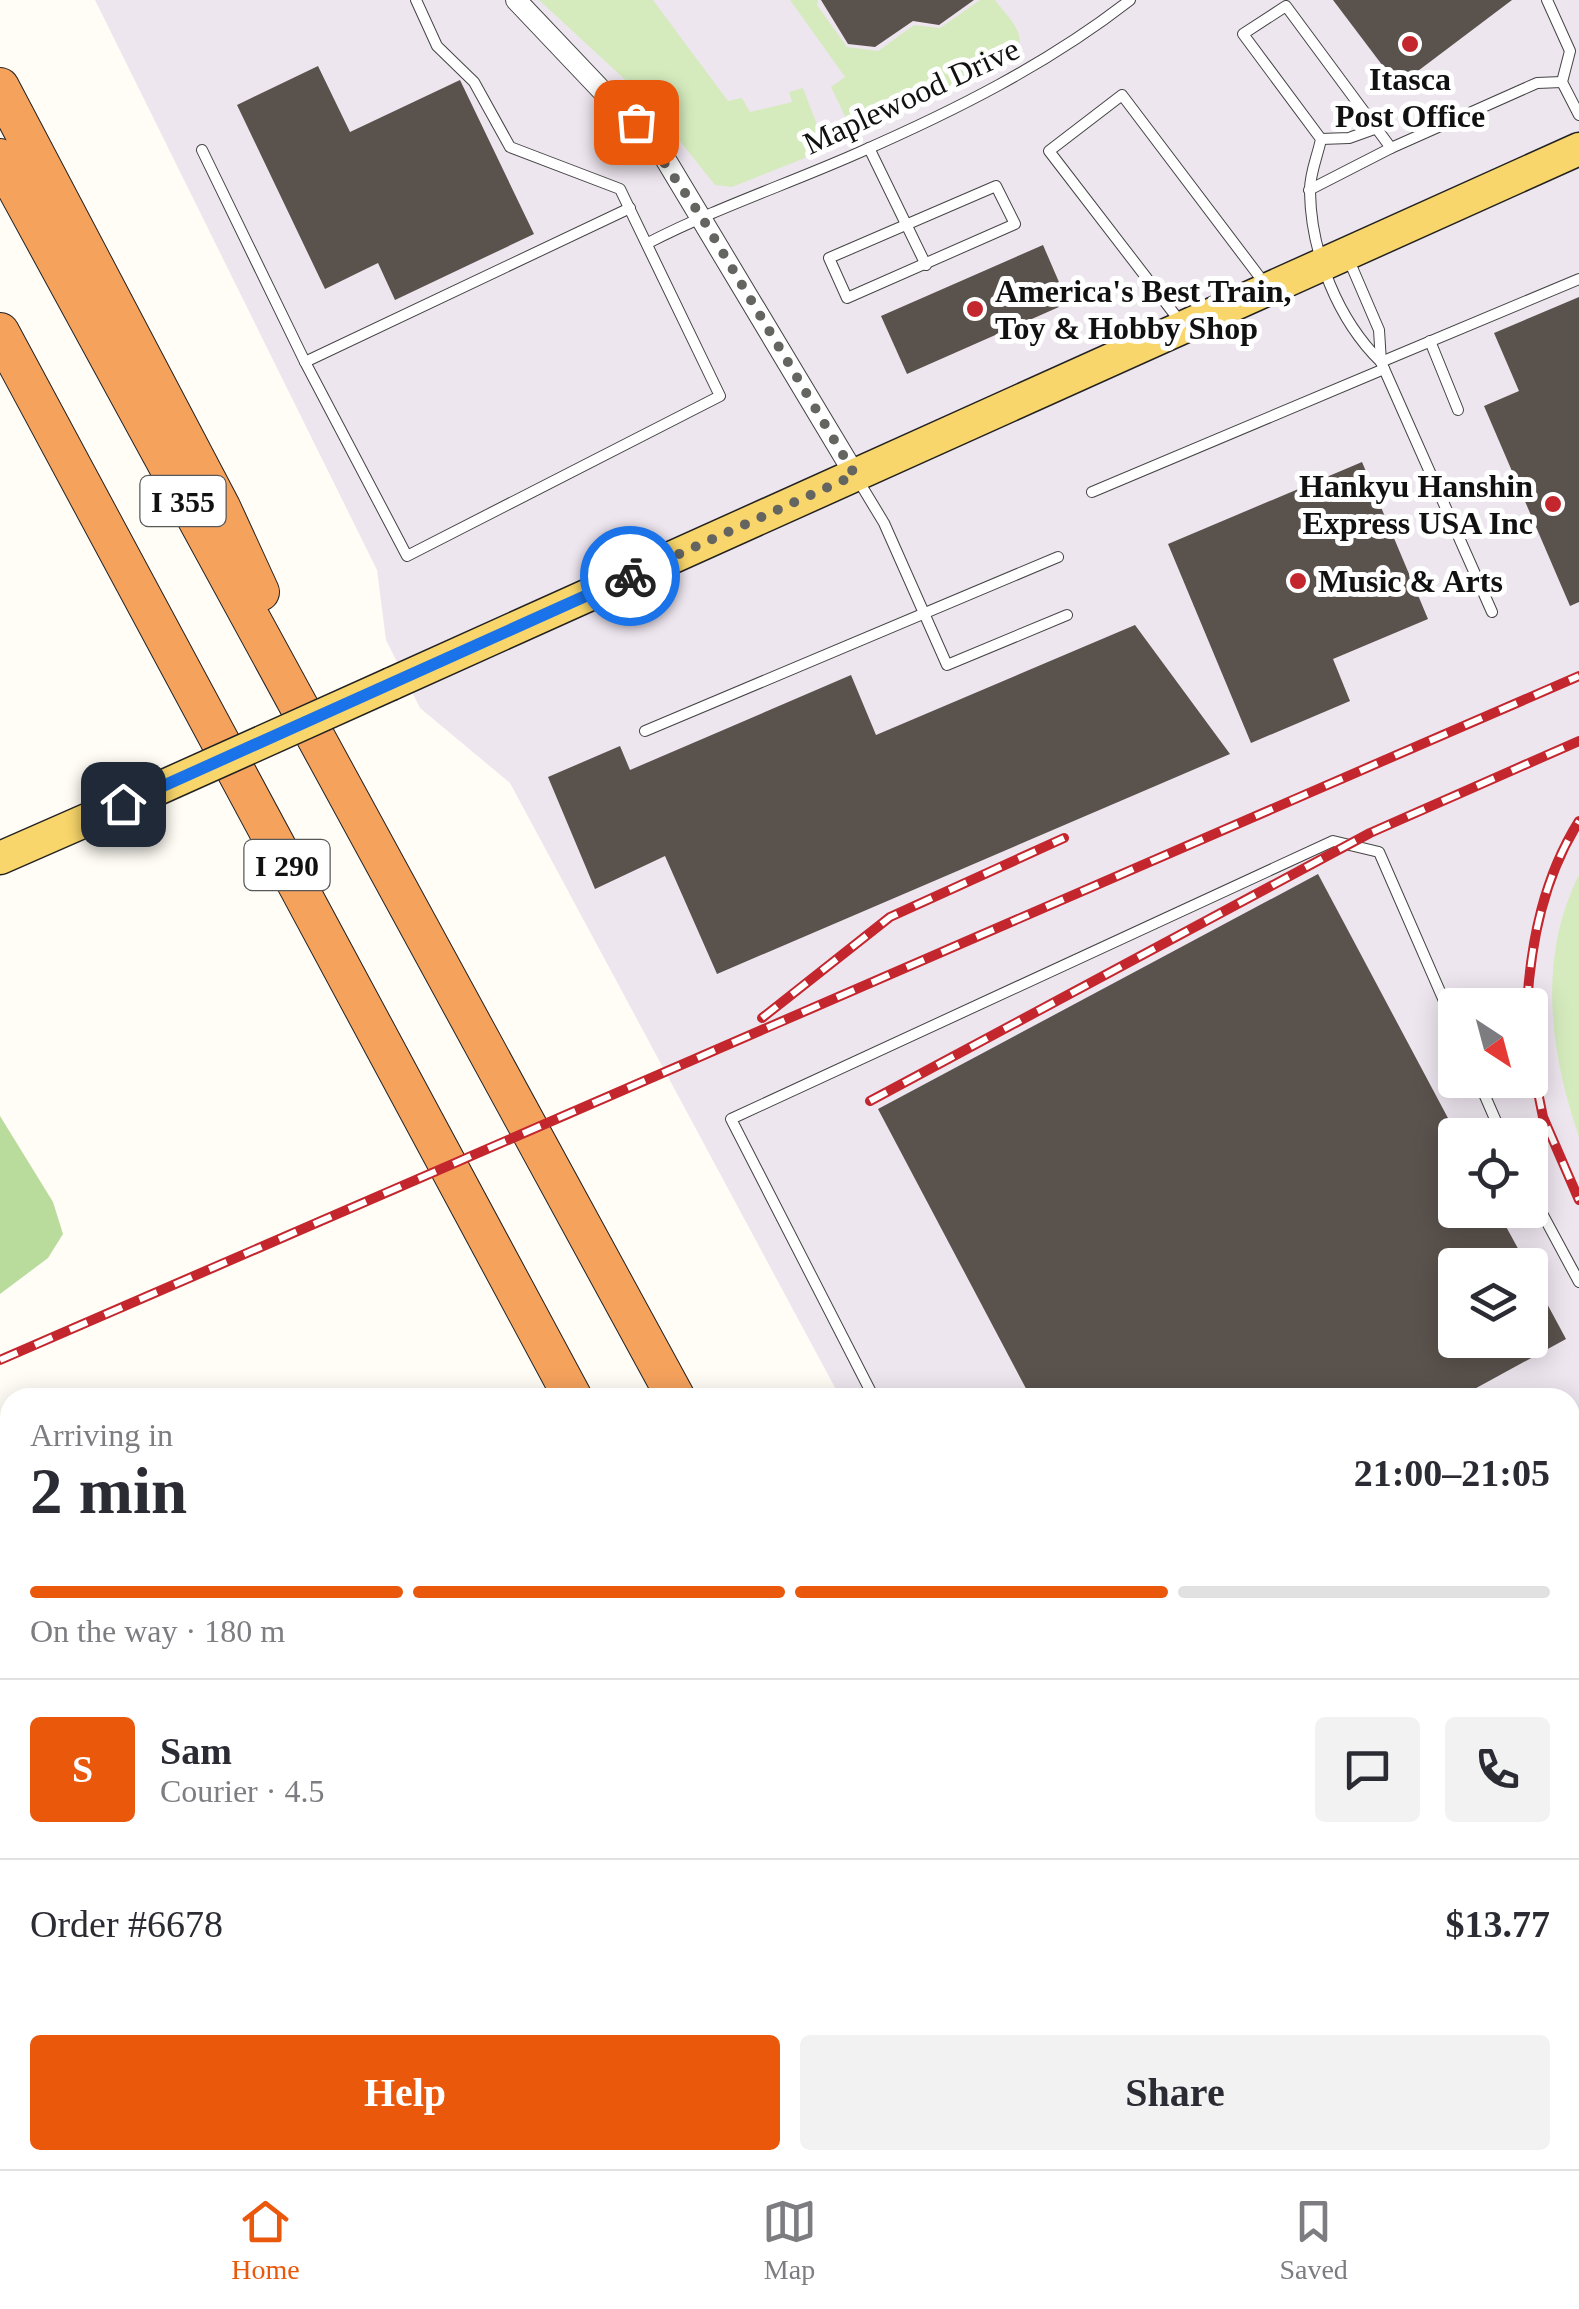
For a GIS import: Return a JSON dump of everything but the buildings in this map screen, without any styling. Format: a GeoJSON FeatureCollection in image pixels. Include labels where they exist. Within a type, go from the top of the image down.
{"type":"FeatureCollection","features":[{"type":"Feature","properties":{"kind":"highway","name":"I 290"},"geometry":{"type":"LineString","coordinates":[[0,87],[220,507],[373,840],[671,1388]]}},
{"type":"Feature","properties":{"kind":"highway","name":"I 355"},"geometry":{"type":"LineString","coordinates":[[0,158],[196,524],[373,840]]}},
{"type":"Feature","properties":{"kind":"highway","name":"I 290"},"geometry":{"type":"LineString","coordinates":[[0,332],[568,1388]]}},
{"type":"Feature","properties":{"kind":"main road"},"geometry":{"type":"LineString","coordinates":[[0,858],[1579,148]]}},
{"type":"Feature","properties":{"kind":"street"},"geometry":{"type":"LineString","coordinates":[[516,0],[636,122],[701,216],[855,475]]}},
{"type":"Feature","properties":{"kind":"lane"},"geometry":{"type":"LineString","coordinates":[[202,150],[305,362],[407,556],[720,396],[620,190],[510,147],[474,82],[437,46],[416,0]]}},
{"type":"Feature","properties":{"kind":"lane","name":"Maplewood Drive"},"geometry":{"type":"LineString","coordinates":[[648,244],[701,216],[868,148],[1022,74],[1078,40],[1130,0]]}},
{"type":"Feature","properties":{"kind":"lane"},"geometry":{"type":"LineString","coordinates":[[1547,0],[1570,51],[1562,82],[1579,116]]}},
{"type":"Feature","properties":{"kind":"lane"},"geometry":{"type":"LineString","coordinates":[[1382,365],[1358,339],[1310,190],[1322,139],[1244,34],[1286,6],[1391,148]]}},
{"type":"Feature","properties":{"kind":"lane"},"geometry":{"type":"LineString","coordinates":[[1310,190],[1391,148],[1537,83],[1562,82]]}},
{"type":"Feature","properties":{"kind":"lane"},"geometry":{"type":"LineString","coordinates":[[1184,327],[1049,150],[1122,95],[1268,289]]}},
{"type":"Feature","properties":{"kind":"lane"},"geometry":{"type":"LineString","coordinates":[[1322,139],[1349,138],[1376,128]]}},
{"type":"Feature","properties":{"kind":"lane"},"geometry":{"type":"LineString","coordinates":[[868,148],[926,264]]}},
{"type":"Feature","properties":{"kind":"lane"},"geometry":{"type":"LineString","coordinates":[[996,186],[1015,224],[926,264],[847,298],[829,258],[996,186]]}},
{"type":"Feature","properties":{"kind":"lane"},"geometry":{"type":"LineString","coordinates":[[305,362],[630,208]]}},
{"type":"Feature","properties":{"kind":"lane"},"geometry":{"type":"LineString","coordinates":[[1334,259],[1378,330],[1382,365],[1492,612]]}},
{"type":"Feature","properties":{"kind":"lane"},"geometry":{"type":"LineString","coordinates":[[1092,492],[1579,279]]}},
{"type":"Feature","properties":{"kind":"lane"},"geometry":{"type":"LineString","coordinates":[[1430,341],[1458,410]]}},
{"type":"Feature","properties":{"kind":"lane"},"geometry":{"type":"LineString","coordinates":[[855,475],[884,524],[947,664],[1067,616]]}},
{"type":"Feature","properties":{"kind":"lane"},"geometry":{"type":"LineString","coordinates":[[645,731],[1058,557]]}},
{"type":"Feature","properties":{"kind":"lane"},"geometry":{"type":"LineString","coordinates":[[869,1388],[731,1120],[1332,841],[1379,852],[1438,988]]}},
{"type":"Feature","properties":{"kind":"lane"},"geometry":{"type":"LineString","coordinates":[[1548,1225],[1579,1282]]}},
{"type":"Feature","properties":{"kind":"shaded area"},"geometry":{"type":"Polygon","coordinates":[[[95,0],[1579,0],[1579,1388],[835,1388],[510,783],[420,708],[386,640],[377,570],[95,0]]]}},
{"type":"Feature","properties":{"kind":"green space"},"geometry":{"type":"Polygon","coordinates":[[[539,0],[653,0],[728,101],[742,98],[750,112],[792,102],[789,92],[803,88],[825,146],[820,152],[732,187],[715,185],[647,100],[539,0]]]}},
{"type":"Feature","properties":{"kind":"green space"},"geometry":{"type":"Polygon","coordinates":[[[790,0],[818,0],[817,5],[847,47],[878,51],[914,25],[940,28],[980,0],[995,0],[1015,26],[1019,47],[1017,55],[854,135],[831,87],[845,77],[790,0]]]}},
{"type":"Feature","properties":{"kind":"green space"},"geometry":{"type":"Polygon","coordinates":[[[1579,875],[1579,1137],[1561,1072],[1552,1006],[1557,939],[1579,875]]]}},
{"type":"Feature","properties":{"kind":"green space"},"geometry":{"type":"Polygon","coordinates":[[[0,1116],[53,1202],[63,1234],[48,1258],[0,1294],[0,1116]]]}},
{"type":"Feature","properties":{"kind":"railway"},"geometry":{"type":"LineString","coordinates":[[0,1360],[1579,676]]}},
{"type":"Feature","properties":{"kind":"railway"},"geometry":{"type":"LineString","coordinates":[[870,1101],[1370,833],[1579,741]]}},
{"type":"Feature","properties":{"kind":"railway"},"geometry":{"type":"LineString","coordinates":[[1529,988],[1541,910],[1557,864],[1579,821]]}},
{"type":"Feature","properties":{"kind":"railway"},"geometry":{"type":"LineString","coordinates":[[762,1018],[890,917],[1064,838]]}},
{"type":"Feature","properties":{"kind":"railway"},"geometry":{"type":"LineString","coordinates":[[1539,1098],[1543,1117],[1579,1200]]}},
{"type":"Feature","properties":{"kind":"way so far"},"geometry":{"type":"LineString","coordinates":[[630,576],[855,475],[701,216],[662,154],[636,122]]}},
{"type":"Feature","properties":{"kind":"place","name":"Itasca Post Office"},"geometry":{"type":"Point","coordinates":[1410,44]}},
{"type":"Feature","properties":{"kind":"place","name":"America's Best Train, Toy & Hobby Shop"},"geometry":{"type":"Point","coordinates":[975,309]}},
{"type":"Feature","properties":{"kind":"place","name":"Hankyu Hanshin Express USA Inc"},"geometry":{"type":"Point","coordinates":[1553,504]}},
{"type":"Feature","properties":{"kind":"place","name":"Music & Arts"},"geometry":{"type":"Point","coordinates":[1298,581]}},
{"type":"Feature","properties":{"kind":"route"},"geometry":{"type":"LineString","coordinates":[[123,804],[630,576]]}}]}
